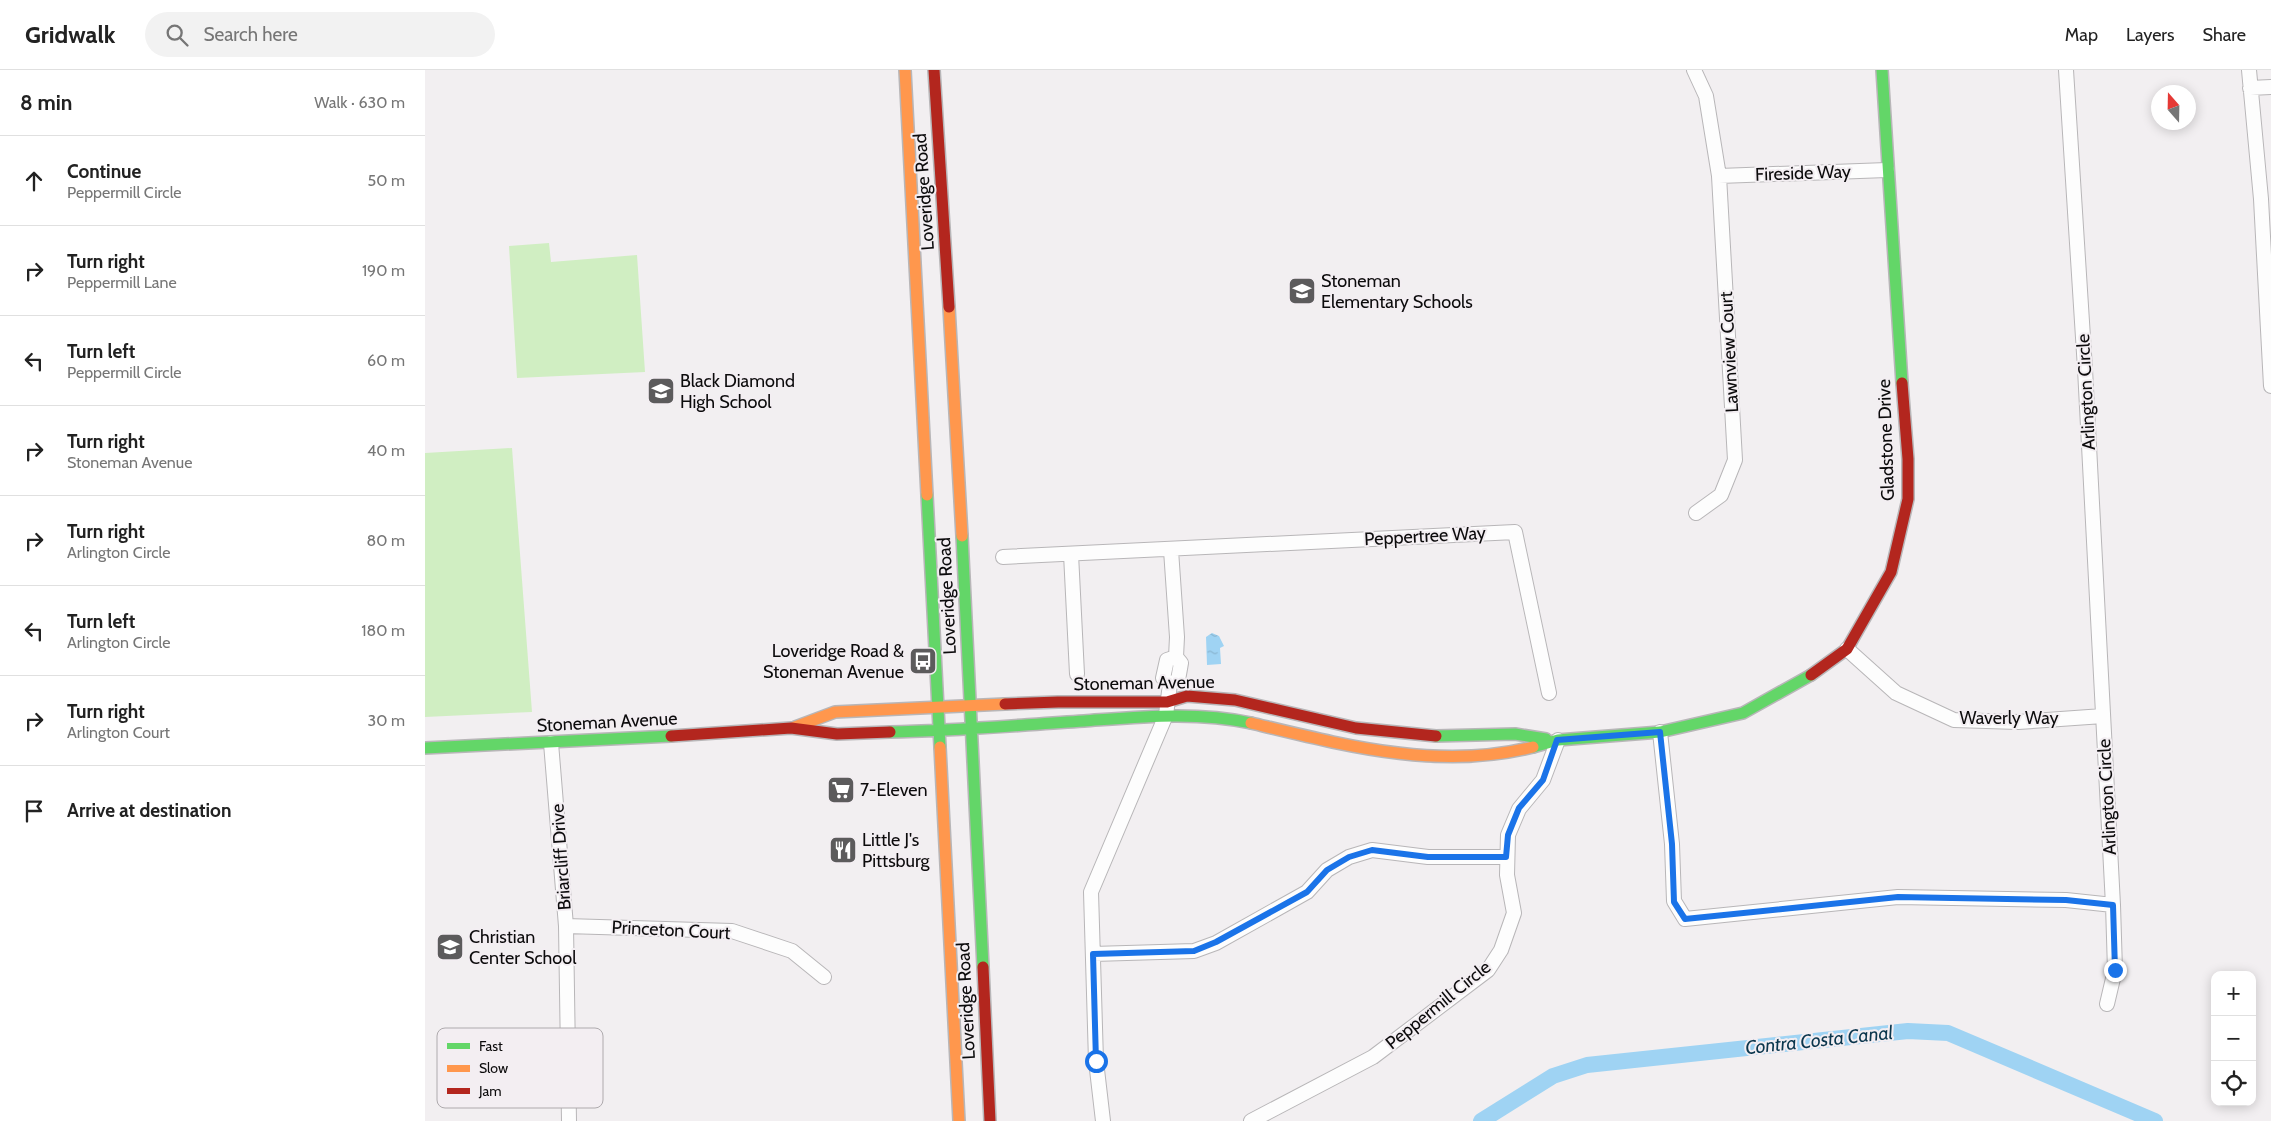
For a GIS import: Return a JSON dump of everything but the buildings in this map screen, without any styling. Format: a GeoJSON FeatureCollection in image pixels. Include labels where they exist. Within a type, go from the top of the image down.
{"type":"FeatureCollection","features":[{"type":"Feature","properties":{"kind":"street","name":"Loveridge Road"},"geometry":{"type":"LineString","coordinates":[[905,70],[959,1121]]}},
{"type":"Feature","properties":{"kind":"street","name":"Loveridge Road"},"geometry":{"type":"LineString","coordinates":[[934,70],[954,381],[990,1121]]}},
{"type":"Feature","properties":{"kind":"street","name":"Lawnview Court"},"geometry":{"type":"LineString","coordinates":[[1694,70],[1706,96],[1719,176],[1735,460],[1721,495],[1696,513]]}},
{"type":"Feature","properties":{"kind":"street","name":"Gladstone Drive"},"geometry":{"type":"LineString","coordinates":[[1660,732],[1743,713],[1807,678],[1847,649],[1891,572],[1908,499],[1907,449],[1887,170],[1882,70]]}},
{"type":"Feature","properties":{"kind":"street","name":"Arlington Circle"},"geometry":{"type":"LineString","coordinates":[[2066,70],[2113,905],[2115,970],[2107,1004]]}},
{"type":"Feature","properties":{"kind":"street"},"geometry":{"type":"LineString","coordinates":[[2249,70],[2261,200],[2271,386]]}},
{"type":"Feature","properties":{"kind":"street"},"geometry":{"type":"LineString","coordinates":[[2250,88],[2271,87]]}},
{"type":"Feature","properties":{"kind":"street","name":"Fireside Way"},"geometry":{"type":"LineString","coordinates":[[1719,176],[1887,170]]}},
{"type":"Feature","properties":{"kind":"street","name":"Peppertree Way"},"geometry":{"type":"LineString","coordinates":[[1003,558],[1515,532],[1549,693]]}},
{"type":"Feature","properties":{"kind":"street"},"geometry":{"type":"LineString","coordinates":[[1103,1121],[1096,1061],[1091,892],[1167,709],[1170,684],[1178,680],[1181,663],[1176,656],[1177,637],[1171,550]]}},
{"type":"Feature","properties":{"kind":"street"},"geometry":{"type":"LineString","coordinates":[[1071,554],[1077,674]]}},
{"type":"Feature","properties":{"kind":"street","name":"Waverly Way"},"geometry":{"type":"LineString","coordinates":[[1847,649],[1896,693],[1954,720],[2018,722],[2103,716]]}},
{"type":"Feature","properties":{"kind":"street","name":"Stoneman Avenue"},"geometry":{"type":"LineString","coordinates":[[425,748],[551,743],[791,728],[837,734],[971,729],[1167,709],[1187,696],[1235,700],[1356,728],[1401,734],[1450,737],[1515,734],[1557,740]]}},
{"type":"Feature","properties":{"kind":"street","name":"Stoneman Avenue"},"geometry":{"type":"LineString","coordinates":[[791,728],[835,712],[1058,702],[1167,709],[1236,720],[1353,747],[1413,756],[1469,755],[1516,750],[1557,740],[1660,732]]}},
{"type":"Feature","properties":{"kind":"street"},"geometry":{"type":"LineString","coordinates":[[1660,732],[1672,844],[1674,902],[1685,919],[1898,897],[2066,900],[2113,905]]}},
{"type":"Feature","properties":{"kind":"street","name":"Peppermill Circle"},"geometry":{"type":"LineString","coordinates":[[1251,1121],[1373,1057],[1488,970],[1501,950],[1513,913],[1506,857],[1508,835],[1519,808],[1543,780],[1557,740]]}},
{"type":"Feature","properties":{"kind":"street","name":"Briarcliff Drive"},"geometry":{"type":"LineString","coordinates":[[551,743],[566,926],[568,1028]]}},
{"type":"Feature","properties":{"kind":"street"},"geometry":{"type":"LineString","coordinates":[[1093,954],[1194,951],[1291,902],[1307,892],[1327,870],[1349,857],[1372,850],[1428,857],[1506,857]]}},
{"type":"Feature","properties":{"kind":"street","name":"Princeton Court"},"geometry":{"type":"LineString","coordinates":[[566,926],[732,931],[792,951],[824,977]]}},
{"type":"Feature","properties":{"kind":"street","name":"Briarcliff Drive"},"geometry":{"type":"LineString","coordinates":[[569,1108],[569,1121]]}},
{"type":"Feature","properties":{"kind":"green space"},"geometry":{"type":"Polygon","coordinates":[[[549,243],[551,262],[637,255],[645,372],[517,378],[509,246],[549,243]]]}},
{"type":"Feature","properties":{"kind":"green space"},"geometry":{"type":"Polygon","coordinates":[[[512,448],[532,712],[425,717],[425,453],[512,448]]]}},
{"type":"Feature","properties":{"kind":"water"},"geometry":{"type":"Polygon","coordinates":[[[1212,633],[1219,636],[1224,646],[1220,648],[1221,664],[1207,665],[1206,637],[1212,633]]]}},
{"type":"Feature","properties":{"kind":"waterway","name":"Contra Costa Canal"},"geometry":{"type":"LineString","coordinates":[[1481,1121],[1553,1076],[1587,1065],[1908,1031],[1948,1033],[2155,1121]]}},
{"type":"Feature","properties":{"kind":"traffic: fast"},"geometry":{"type":"LineString","coordinates":[[1882,70],[1902,383]]}},
{"type":"Feature","properties":{"kind":"traffic: fast"},"geometry":{"type":"LineString","coordinates":[[927,495],[940,747]]}},
{"type":"Feature","properties":{"kind":"traffic: fast"},"geometry":{"type":"LineString","coordinates":[[962,536],[983,967]]}},
{"type":"Feature","properties":{"kind":"traffic: fast"},"geometry":{"type":"LineString","coordinates":[[1533,747],[1558,740],[1660,732],[1743,713],[1811,675]]}},
{"type":"Feature","properties":{"kind":"traffic: fast"},"geometry":{"type":"LineString","coordinates":[[890,732],[1167,716],[1209,717],[1251,723]]}},
{"type":"Feature","properties":{"kind":"traffic: fast"},"geometry":{"type":"LineString","coordinates":[[1436,736],[1515,734],[1546,739]]}},
{"type":"Feature","properties":{"kind":"traffic: fast"},"geometry":{"type":"LineString","coordinates":[[425,748],[671,736]]}},
{"type":"Feature","properties":{"kind":"traffic: slow"},"geometry":{"type":"LineString","coordinates":[[905,70],[927,495]]}},
{"type":"Feature","properties":{"kind":"traffic: slow"},"geometry":{"type":"LineString","coordinates":[[949,307],[962,536]]}},
{"type":"Feature","properties":{"kind":"traffic: slow"},"geometry":{"type":"LineString","coordinates":[[795,727],[835,712],[1005,704]]}},
{"type":"Feature","properties":{"kind":"traffic: slow"},"geometry":{"type":"LineString","coordinates":[[1251,723],[1356,747],[1427,756],[1498,754],[1533,747]]}},
{"type":"Feature","properties":{"kind":"traffic: slow"},"geometry":{"type":"LineString","coordinates":[[940,747],[959,1121]]}},
{"type":"Feature","properties":{"kind":"traffic: jam"},"geometry":{"type":"LineString","coordinates":[[934,70],[949,307]]}},
{"type":"Feature","properties":{"kind":"traffic: jam"},"geometry":{"type":"LineString","coordinates":[[1811,675],[1847,649],[1891,572],[1908,499],[1908,459],[1902,383]]}},
{"type":"Feature","properties":{"kind":"traffic: jam"},"geometry":{"type":"LineString","coordinates":[[1005,704],[1167,702],[1187,696],[1235,700],[1356,728],[1436,736]]}},
{"type":"Feature","properties":{"kind":"traffic: jam"},"geometry":{"type":"LineString","coordinates":[[671,736],[791,728],[837,734],[890,732]]}},
{"type":"Feature","properties":{"kind":"traffic: jam"},"geometry":{"type":"LineString","coordinates":[[983,967],[990,1121]]}},
{"type":"Feature","properties":{"kind":"place","name":"Stoneman Elementary Schools"},"geometry":{"type":"Point","coordinates":[1302,291]}},
{"type":"Feature","properties":{"kind":"place","name":"Black Diamond High School"},"geometry":{"type":"Point","coordinates":[661,391]}},
{"type":"Feature","properties":{"kind":"place","name":"Loveridge Road & Stoneman Avenue"},"geometry":{"type":"Point","coordinates":[923,661]}},
{"type":"Feature","properties":{"kind":"place","name":"7-Eleven"},"geometry":{"type":"Point","coordinates":[841,790]}},
{"type":"Feature","properties":{"kind":"place","name":"Little J's Pittsburg"},"geometry":{"type":"Point","coordinates":[843,850]}},
{"type":"Feature","properties":{"kind":"place","name":"Christian Center School"},"geometry":{"type":"Point","coordinates":[450,947]}},
{"type":"Feature","properties":{"kind":"route"},"geometry":{"type":"LineString","coordinates":[[1096,1061],[1093,954],[1194,951],[1216,942],[1283,907],[1307,892],[1327,870],[1349,857],[1372,850],[1428,857],[1506,857],[1508,835],[1519,808],[1543,780],[1557,740],[1660,732],[1672,844],[1674,902],[1685,919],[1898,897],[2066,900],[2113,905],[2115,970]]}}]}
